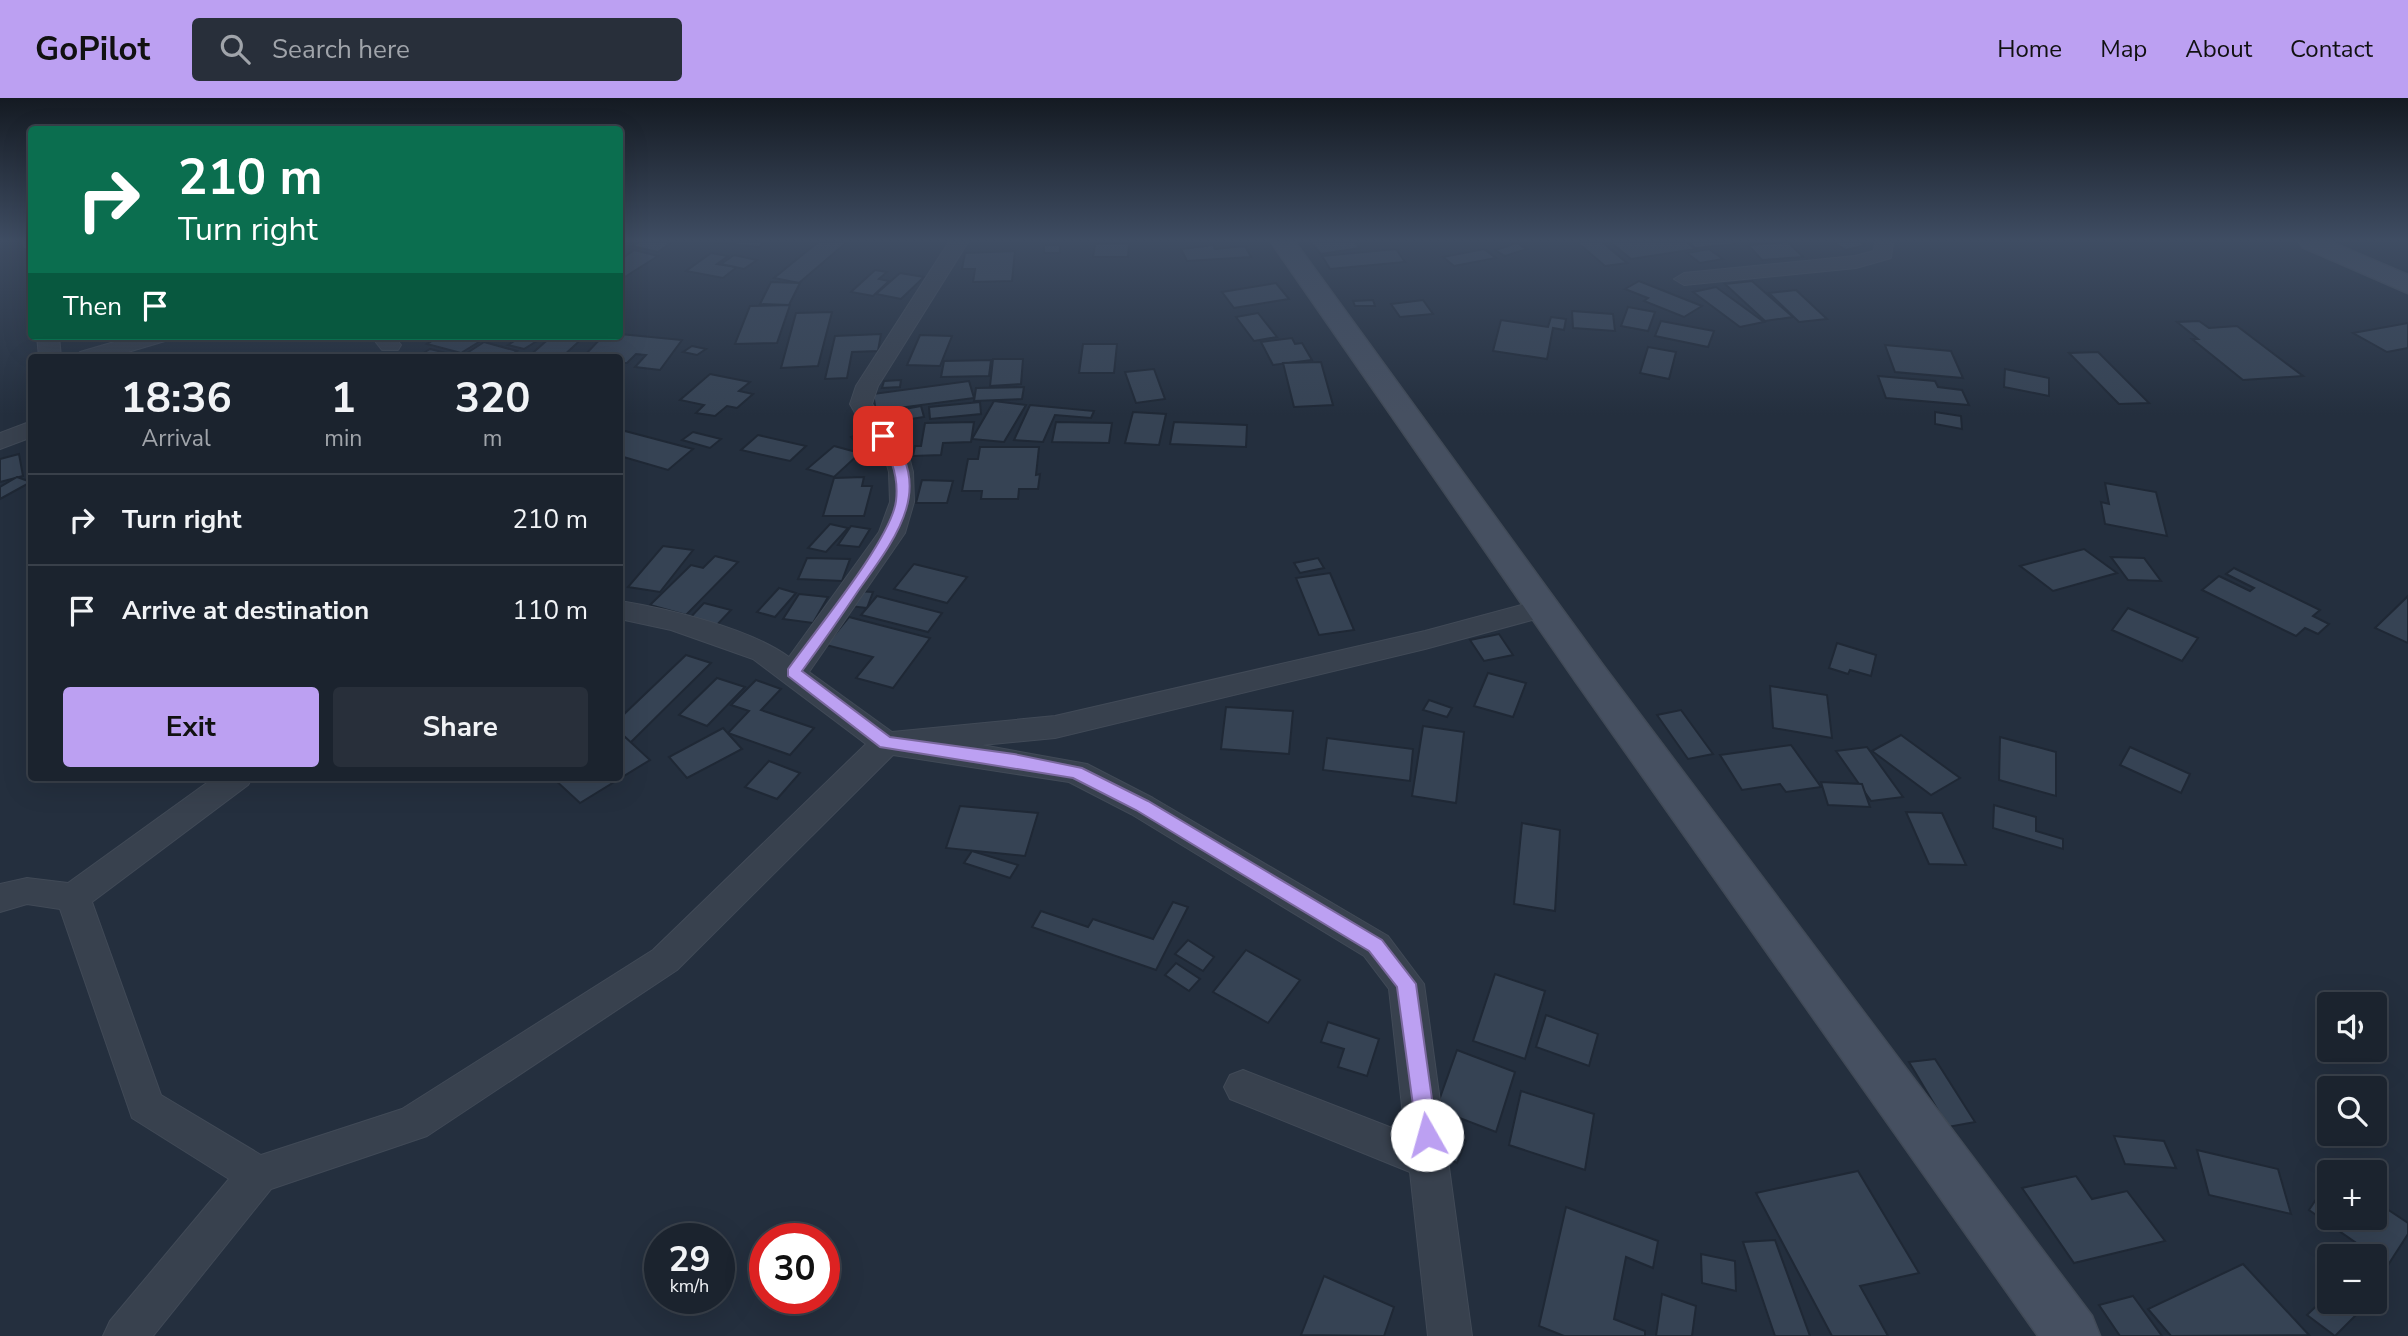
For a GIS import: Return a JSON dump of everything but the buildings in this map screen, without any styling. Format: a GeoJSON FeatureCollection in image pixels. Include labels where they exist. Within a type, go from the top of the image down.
{"type":"FeatureCollection","features":[{"type":"Feature","properties":{"kind":"street"},"geometry":{"type":"LineString","coordinates":[[794,672],[892,533],[902,502],[901,472],[895,449],[871,422],[862,404],[867,386],[921,300]]}},
{"type":"Feature","properties":{"kind":"street"},"geometry":{"type":"LineString","coordinates":[[1324,300],[1544,608],[2072,1336]]}},
{"type":"Feature","properties":{"kind":"street"},"geometry":{"type":"LineString","coordinates":[[98,354],[144,340]]}},
{"type":"Feature","properties":{"kind":"street"},"geometry":{"type":"LineString","coordinates":[[0,442],[28,430]]}},
{"type":"Feature","properties":{"kind":"street"},"geometry":{"type":"LineString","coordinates":[[125,1336],[258,1175],[413,1123],[665,960],[886,743],[1055,727],[1425,640],[1544,608]]}},
{"type":"Feature","properties":{"kind":"street"},"geometry":{"type":"LineString","coordinates":[[623,611],[677,622],[763,652],[794,672],[886,743],[1014,760],[1076,772],[1142,806],[1376,946],[1406,984],[1450,1336]]}},
{"type":"Feature","properties":{"kind":"street"},"geometry":{"type":"LineString","coordinates":[[0,898],[27,891],[72,897],[232,781]]}},
{"type":"Feature","properties":{"kind":"street"},"geometry":{"type":"LineString","coordinates":[[72,897],[146,1106],[258,1175]]}},
{"type":"Feature","properties":{"kind":"street"},"geometry":{"type":"LineString","coordinates":[[1243,1087],[1430,1161]]}},
{"type":"Feature","properties":{"kind":"route"},"geometry":{"type":"LineString","coordinates":[[883,436],[895,449],[901,472],[902,502],[892,533],[794,672],[886,743],[1014,760],[1076,772],[1142,806],[1376,946],[1406,984],[1427,1135]]}}]}
